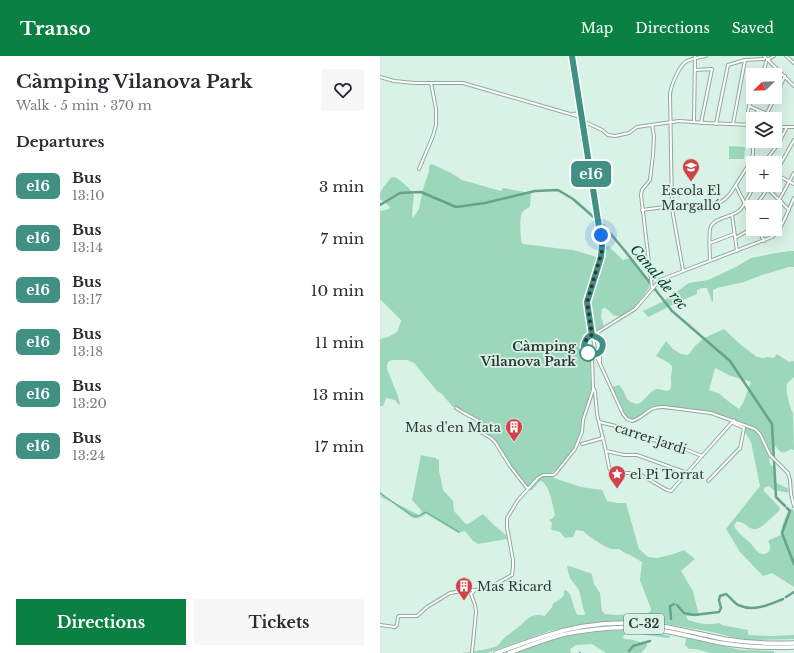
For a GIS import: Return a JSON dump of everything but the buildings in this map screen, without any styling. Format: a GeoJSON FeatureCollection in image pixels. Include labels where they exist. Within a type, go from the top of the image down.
{"type":"FeatureCollection","features":[{"type":"Feature","properties":{"kind":"highway","name":"C-32"},"geometry":{"type":"LineString","coordinates":[[496,653],[546,635],[562,631],[584,626],[627,623],[659,626],[725,639],[749,642],[774,644],[794,643]]}},
{"type":"Feature","properties":{"kind":"highway","name":"C-32"},"geometry":{"type":"LineString","coordinates":[[509,653],[562,635],[584,631],[619,628],[653,629],[721,643],[747,646],[770,648],[794,647]]}},
{"type":"Feature","properties":{"kind":"street"},"geometry":{"type":"LineString","coordinates":[[572,56],[602,246],[602,251],[587,302],[596,355],[626,418],[629,420],[636,420],[657,407],[711,412],[744,428],[740,449],[738,449],[708,481]]}},
{"type":"Feature","properties":{"kind":"street"},"geometry":{"type":"LineString","coordinates":[[683,270],[672,208],[670,94],[672,84],[684,64],[695,57],[706,56]]}},
{"type":"Feature","properties":{"kind":"street"},"geometry":{"type":"LineString","coordinates":[[716,124],[728,65],[745,60],[766,59],[772,56]]}},
{"type":"Feature","properties":{"kind":"street"},"geometry":{"type":"LineString","coordinates":[[786,56],[794,63]]}},
{"type":"Feature","properties":{"kind":"street"},"geometry":{"type":"LineString","coordinates":[[694,122],[695,57]]}},
{"type":"Feature","properties":{"kind":"street"},"geometry":{"type":"LineString","coordinates":[[766,59],[794,86]]}},
{"type":"Feature","properties":{"kind":"street"},"geometry":{"type":"LineString","coordinates":[[733,124],[745,60]]}},
{"type":"Feature","properties":{"kind":"street"},"geometry":{"type":"LineString","coordinates":[[695,70],[712,69],[701,123]]}},
{"type":"Feature","properties":{"kind":"street"},"geometry":{"type":"LineString","coordinates":[[380,76],[394,81],[415,83],[463,83],[577,116],[608,135],[615,136],[629,133],[637,128],[679,121],[746,125]]}},
{"type":"Feature","properties":{"kind":"street"},"geometry":{"type":"LineString","coordinates":[[782,82],[785,76]]}},
{"type":"Feature","properties":{"kind":"street"},"geometry":{"type":"LineString","coordinates":[[419,169],[436,125],[436,109],[431,83]]}},
{"type":"Feature","properties":{"kind":"street"},"geometry":{"type":"LineString","coordinates":[[748,112],[749,106],[765,113],[771,104]]}},
{"type":"Feature","properties":{"kind":"street"},"geometry":{"type":"LineString","coordinates":[[571,115],[577,112],[580,107]]}},
{"type":"Feature","properties":{"kind":"street"},"geometry":{"type":"LineString","coordinates":[[575,113],[581,113]]}},
{"type":"Feature","properties":{"kind":"street"},"geometry":{"type":"LineString","coordinates":[[577,116],[581,113]]}},
{"type":"Feature","properties":{"kind":"street"},"geometry":{"type":"LineString","coordinates":[[652,125],[654,136],[650,180],[640,195],[652,288]]}},
{"type":"Feature","properties":{"kind":"street"},"geometry":{"type":"LineString","coordinates":[[782,127],[794,127]]}},
{"type":"Feature","properties":{"kind":"street"},"geometry":{"type":"LineString","coordinates":[[769,156],[778,144],[787,127]]}},
{"type":"Feature","properties":{"kind":"street"},"geometry":{"type":"LineString","coordinates":[[782,161],[794,140]]}},
{"type":"Feature","properties":{"kind":"street"},"geometry":{"type":"LineString","coordinates":[[642,210],[672,208],[702,210],[725,200],[746,170]]}},
{"type":"Feature","properties":{"kind":"street"},"geometry":{"type":"LineString","coordinates":[[771,192],[779,200],[794,173]]}},
{"type":"Feature","properties":{"kind":"street"},"geometry":{"type":"LineString","coordinates":[[782,178],[794,184]]}},
{"type":"Feature","properties":{"kind":"street"},"geometry":{"type":"LineString","coordinates":[[736,186],[746,207]]}},
{"type":"Feature","properties":{"kind":"street"},"geometry":{"type":"LineString","coordinates":[[710,261],[710,233],[712,225],[741,209],[750,192]]}},
{"type":"Feature","properties":{"kind":"street"},"geometry":{"type":"LineString","coordinates":[[601,351],[596,355],[587,353],[584,347],[587,338],[590,335],[598,332],[635,309],[660,280],[683,270],[764,241],[776,235],[794,198]]}},
{"type":"Feature","properties":{"kind":"street"},"geometry":{"type":"LineString","coordinates":[[782,203],[789,210]]}},
{"type":"Feature","properties":{"kind":"street"},"geometry":{"type":"LineString","coordinates":[[732,215],[737,251]]}},
{"type":"Feature","properties":{"kind":"street"},"geometry":{"type":"LineString","coordinates":[[735,238],[746,232]]}},
{"type":"Feature","properties":{"kind":"street"},"geometry":{"type":"LineString","coordinates":[[710,244],[734,234]]}},
{"type":"Feature","properties":{"kind":"street"},"geometry":{"type":"LineString","coordinates":[[762,236],[764,241]]}},
{"type":"Feature","properties":{"kind":"street"},"geometry":{"type":"LineString","coordinates":[[598,332],[599,338],[603,344],[600,355],[602,368]]}},
{"type":"Feature","properties":{"kind":"street"},"geometry":{"type":"LineString","coordinates":[[592,335],[599,338]]}},
{"type":"Feature","properties":{"kind":"street"},"geometry":{"type":"LineString","coordinates":[[380,625],[395,627],[399,616],[417,616],[427,607],[450,593],[475,590],[494,585],[512,576],[513,560],[506,522],[507,518],[515,504],[540,476],[545,474],[555,474],[576,449],[582,432],[583,420],[593,390],[592,355]]}},
{"type":"Feature","properties":{"kind":"street"},"geometry":{"type":"LineString","coordinates":[[593,386],[597,414],[613,480]]}},
{"type":"Feature","properties":{"kind":"street"},"geometry":{"type":"LineString","coordinates":[[456,408],[478,421],[477,430],[495,442],[510,466],[528,488]]}},
{"type":"Feature","properties":{"kind":"street","name":"carrer Jardi"},"geometry":{"type":"LineString","coordinates":[[599,422],[624,428],[650,440],[676,446],[702,456]]}},
{"type":"Feature","properties":{"kind":"street"},"geometry":{"type":"LineString","coordinates":[[611,473],[634,473],[641,475],[669,492],[733,422]]}},
{"type":"Feature","properties":{"kind":"street"},"geometry":{"type":"LineString","coordinates":[[733,422],[752,427],[758,431],[770,455],[788,473],[794,506]]}},
{"type":"Feature","properties":{"kind":"street"},"geometry":{"type":"LineString","coordinates":[[582,444],[603,438]]}},
{"type":"Feature","properties":{"kind":"street"},"geometry":{"type":"LineString","coordinates":[[606,451],[624,455],[638,455],[687,473]]}},
{"type":"Feature","properties":{"kind":"street"},"geometry":{"type":"LineString","coordinates":[[472,653],[476,612],[471,594],[475,590]]}},
{"type":"Feature","properties":{"kind":"green space"},"geometry":{"type":"Polygon","coordinates":[[[729,146],[745,147],[744,159],[729,159],[729,146]]]}},
{"type":"Feature","properties":{"kind":"green space","name":"Càmping Vilanova Park"},"geometry":{"type":"Polygon","coordinates":[[[432,164],[462,180],[501,191],[503,188],[531,193],[530,207],[523,212],[521,216],[521,241],[523,244],[573,250],[597,257],[585,295],[589,330],[588,334],[581,342],[583,354],[590,356],[591,389],[580,432],[574,448],[560,466],[552,473],[554,478],[581,487],[602,490],[607,501],[626,503],[639,549],[648,557],[657,558],[684,550],[695,559],[681,571],[693,591],[699,616],[686,616],[688,620],[707,624],[719,623],[722,625],[748,630],[748,635],[794,635],[794,639],[755,640],[736,638],[712,632],[655,622],[604,622],[583,624],[550,631],[487,653],[462,653],[497,646],[502,640],[532,616],[545,616],[553,604],[563,596],[564,591],[566,590],[570,594],[576,613],[578,615],[584,615],[579,590],[570,578],[567,566],[591,573],[594,584],[600,593],[602,611],[605,614],[616,615],[648,613],[651,609],[640,580],[642,562],[619,549],[611,549],[606,547],[583,531],[576,530],[573,537],[565,538],[560,532],[551,529],[552,523],[549,520],[555,515],[551,497],[545,484],[542,481],[539,482],[531,491],[510,465],[494,439],[478,429],[478,419],[452,406],[442,394],[437,391],[414,363],[407,360],[389,361],[387,369],[400,404],[399,405],[395,400],[386,398],[383,406],[380,406],[380,339],[397,332],[401,321],[380,299],[380,211],[389,209],[390,207],[380,199],[380,194],[384,186],[392,177],[401,181],[414,194],[413,218],[419,209],[429,166],[432,164]]]}},
{"type":"Feature","properties":{"kind":"green space"},"geometry":{"type":"Polygon","coordinates":[[[606,246],[608,246],[623,260],[631,258],[649,280],[649,288],[635,307],[620,317],[613,315],[605,308],[602,309],[601,317],[604,326],[597,331],[594,330],[590,317],[590,298],[606,246]]]}},
{"type":"Feature","properties":{"kind":"green space"},"geometry":{"type":"Polygon","coordinates":[[[794,251],[794,267],[789,267],[762,275],[744,282],[717,288],[713,290],[712,302],[707,288],[702,288],[697,290],[697,294],[648,317],[643,311],[662,302],[689,283],[708,280],[751,258],[794,251]]]}},
{"type":"Feature","properties":{"kind":"green space"},"geometry":{"type":"Polygon","coordinates":[[[724,329],[741,345],[757,357],[774,358],[777,354],[789,362],[794,361],[794,377],[787,384],[787,390],[788,399],[793,413],[794,450],[791,449],[781,452],[774,445],[772,446],[774,454],[769,458],[770,464],[776,471],[774,482],[789,490],[788,492],[775,491],[769,486],[764,488],[764,491],[780,508],[779,511],[759,528],[751,528],[740,522],[736,522],[734,526],[757,551],[762,554],[766,554],[770,549],[768,541],[781,535],[783,524],[789,509],[793,509],[794,587],[772,573],[763,576],[740,552],[726,529],[760,486],[751,442],[740,424],[701,411],[656,409],[635,422],[629,422],[622,416],[609,388],[619,385],[630,401],[638,404],[654,390],[670,390],[672,366],[656,356],[666,341],[673,349],[681,354],[687,355],[704,338],[724,329]],[[715,368],[709,390],[720,394],[739,409],[743,403],[751,382],[731,376],[715,368]]]}},
{"type":"Feature","properties":{"kind":"green space"},"geometry":{"type":"Polygon","coordinates":[[[421,455],[439,460],[439,471],[443,490],[453,501],[454,511],[466,524],[483,514],[506,535],[507,539],[478,544],[473,541],[465,531],[458,533],[426,514],[418,518],[413,518],[391,502],[381,497],[380,491],[393,502],[418,515],[421,514],[422,511],[412,500],[421,455]]]}},
{"type":"Feature","properties":{"kind":"green space"},"geometry":{"type":"Polygon","coordinates":[[[639,630],[671,636],[667,638],[633,633],[624,635],[624,639],[646,643],[647,646],[641,653],[606,653],[592,644],[576,645],[570,649],[571,653],[516,653],[547,641],[573,635],[604,631],[639,630]]]}},
{"type":"Feature","properties":{"kind":"green space"},"geometry":{"type":"Polygon","coordinates":[[[686,638],[741,650],[774,651],[774,653],[710,653],[696,649],[689,649],[685,645],[686,638]]]}},
{"type":"Feature","properties":{"kind":"waterway","name":"Canal de rec"},"geometry":{"type":"LineString","coordinates":[[380,205],[400,193],[421,192],[456,207],[485,203],[535,191],[558,190],[573,199],[605,227],[672,311],[730,361],[772,424],[776,497],[785,506]]}},
{"type":"Feature","properties":{"kind":"waterway"},"geometry":{"type":"LineString","coordinates":[[380,493],[413,516],[418,516],[426,512],[459,532]]}},
{"type":"Feature","properties":{"kind":"waterway","name":"Canal de rec"},"geometry":{"type":"LineString","coordinates":[[787,508],[790,511],[782,533],[794,564]]}},
{"type":"Feature","properties":{"kind":"waterway","name":"Canal de rec"},"geometry":{"type":"LineString","coordinates":[[786,597],[794,592]]}},
{"type":"Feature","properties":{"kind":"waterway","name":"Canal de rec"},"geometry":{"type":"LineString","coordinates":[[677,605],[684,613],[694,615],[719,612],[721,608],[719,600],[720,596],[726,594],[738,605],[750,608],[761,607],[783,599]]}},
{"type":"Feature","properties":{"kind":"waterway","name":"Canal de rec"},"geometry":{"type":"LineString","coordinates":[[671,619],[670,606],[674,604]]}},
{"type":"Feature","properties":{"kind":"waterway","name":"Canal de rec"},"geometry":{"type":"LineString","coordinates":[[629,651],[633,646],[650,641]]}},
{"type":"Feature","properties":{"kind":"bus line","name":"e16"},"geometry":{"type":"LineString","coordinates":[[572,56],[596,200],[602,246],[601,257],[587,302],[592,335],[587,338],[584,349],[587,353],[592,355],[599,353],[603,344],[599,338],[594,336]]}},
{"type":"Feature","properties":{"kind":"place","name":"Escola El Margalló"},"geometry":{"type":"Point","coordinates":[691,182]}},
{"type":"Feature","properties":{"kind":"place","name":"Càmping Vilanova Park"},"geometry":{"type":"Point","coordinates":[588,353]}},
{"type":"Feature","properties":{"kind":"place","name":"Mas d'en Mata"},"geometry":{"type":"Point","coordinates":[514,442]}},
{"type":"Feature","properties":{"kind":"place","name":"el Pi Torrat"},"geometry":{"type":"Point","coordinates":[617,489]}},
{"type":"Feature","properties":{"kind":"place","name":"Mas Ricard"},"geometry":{"type":"Point","coordinates":[464,601]}},
{"type":"Feature","properties":{"kind":"route"},"geometry":{"type":"LineString","coordinates":[[588,353],[584,349],[584,345],[587,338],[592,335],[587,302],[601,257],[601,235]]}}]}
